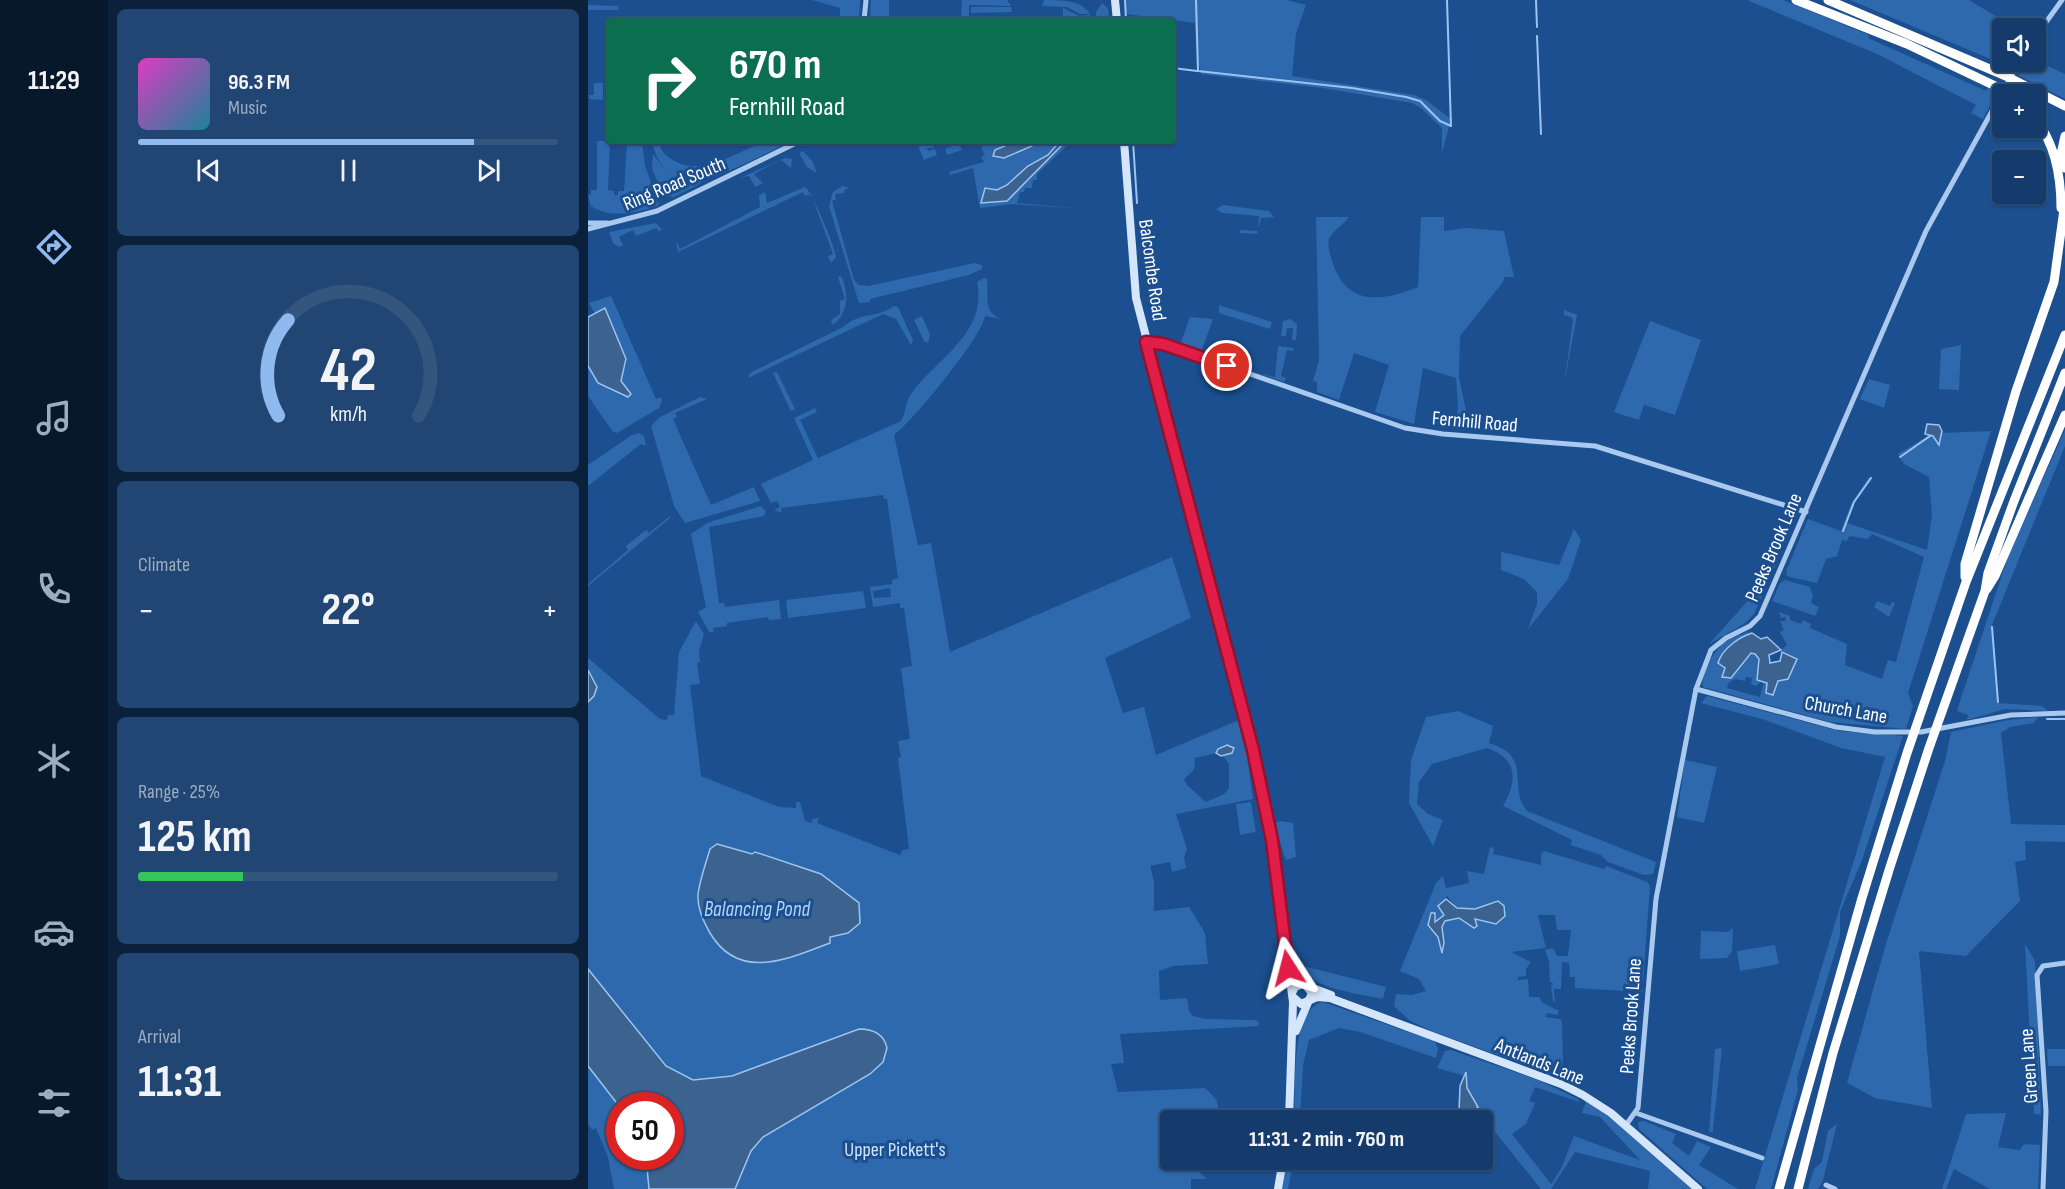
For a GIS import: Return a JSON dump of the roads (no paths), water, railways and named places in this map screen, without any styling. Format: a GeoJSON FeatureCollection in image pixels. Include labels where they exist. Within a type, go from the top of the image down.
{"type":"FeatureCollection","features":[{"type":"Feature","properties":{"kind":"highway"},"geometry":{"type":"LineString","coordinates":[[1796,0],[1906,44],[1992,85]]}},
{"type":"Feature","properties":{"kind":"highway"},"geometry":{"type":"LineString","coordinates":[[1828,0],[2011,78],[2042,96],[2065,104]]}},
{"type":"Feature","properties":{"kind":"highway"},"geometry":{"type":"LineString","coordinates":[[2046,124],[2061,154],[2065,168]]}},
{"type":"Feature","properties":{"kind":"highway"},"geometry":{"type":"LineString","coordinates":[[2061,154],[2065,136]]}},
{"type":"Feature","properties":{"kind":"highway"},"geometry":{"type":"LineString","coordinates":[[2046,138],[2052,148],[2061,188],[2063,231]]}},
{"type":"Feature","properties":{"kind":"highway"},"geometry":{"type":"LineString","coordinates":[[1965,582],[1965,564],[2016,391],[2049,298],[2063,231],[2065,202]]}},
{"type":"Feature","properties":{"kind":"highway"},"geometry":{"type":"LineString","coordinates":[[1779,1189],[1862,898],[1965,582],[2065,335]]}},
{"type":"Feature","properties":{"kind":"highway"},"geometry":{"type":"LineString","coordinates":[[1798,1189],[1833,1053],[1890,867],[1929,748],[1985,591],[1988,573],[2065,373]]}},
{"type":"Feature","properties":{"kind":"highway"},"geometry":{"type":"LineString","coordinates":[[1985,591],[1995,576],[2065,415]]}},
{"type":"Feature","properties":{"kind":"main road"},"geometry":{"type":"LineString","coordinates":[[1115,0],[1116,18]]}},
{"type":"Feature","properties":{"kind":"main road","name":"Balcombe Road"},"geometry":{"type":"LineString","coordinates":[[1124,144],[1131,259],[1136,298],[1253,750],[1272,840],[1292,995],[1289,1110]]}},
{"type":"Feature","properties":{"kind":"main road"},"geometry":{"type":"LineString","coordinates":[[1287,963],[1306,985],[1312,992],[1309,1001],[1300,1003],[1292,995],[1298,985],[1306,985]]}},
{"type":"Feature","properties":{"kind":"main road","name":"Antlands Lane"},"geometry":{"type":"LineString","coordinates":[[1306,985],[1346,1003],[1561,1084],[1598,1104],[1626,1125],[1698,1189]]}},
{"type":"Feature","properties":{"kind":"main road","name":"Antlands Lane"},"geometry":{"type":"LineString","coordinates":[[1309,1001],[1323,996],[1346,1003]]}},
{"type":"Feature","properties":{"kind":"main road","name":"Balcombe Road"},"geometry":{"type":"LineString","coordinates":[[1292,1041],[1309,1001]]}},
{"type":"Feature","properties":{"kind":"main road"},"geometry":{"type":"LineString","coordinates":[[1278,1189],[1281,1170]]}},
{"type":"Feature","properties":{"kind":"street"},"geometry":{"type":"LineString","coordinates":[[2046,22],[2062,0]]}},
{"type":"Feature","properties":{"kind":"street"},"geometry":{"type":"LineString","coordinates":[[864,18],[865,2]]}},
{"type":"Feature","properties":{"kind":"street","name":"Peeks Brook Lane"},"geometry":{"type":"LineString","coordinates":[[1636,1113],[1656,899],[1696,689],[1705,660],[1713,647],[1750,626],[1760,616],[1926,231],[2013,72]]}},
{"type":"Feature","properties":{"kind":"street","name":"Ring Road South"},"geometry":{"type":"LineString","coordinates":[[588,229],[619,222],[673,204],[794,144]]}},
{"type":"Feature","properties":{"kind":"street"},"geometry":{"type":"LineString","coordinates":[[588,223],[619,222]]}},
{"type":"Feature","properties":{"kind":"street","name":"Fernhill Road"},"geometry":{"type":"LineString","coordinates":[[1146,342],[1167,345],[1405,428],[1443,434],[1595,446],[1806,512]]}},
{"type":"Feature","properties":{"kind":"street","name":"Church Lane"},"geometry":{"type":"LineString","coordinates":[[1696,689],[1836,726],[1888,732],[1926,731],[2011,715],[2065,712]]}},
{"type":"Feature","properties":{"kind":"street","name":"Green Lane"},"geometry":{"type":"LineString","coordinates":[[2043,1189],[2046,1111],[2037,975],[2043,966],[2065,963]]}},
{"type":"Feature","properties":{"kind":"street"},"geometry":{"type":"LineString","coordinates":[[1626,1125],[1636,1113],[1761,1158]]}},
{"type":"Feature","properties":{"kind":"street"},"geometry":{"type":"LineString","coordinates":[[1826,1185],[1835,1189]]}},
{"type":"Feature","properties":{"kind":"water"},"geometry":{"type":"Polygon","coordinates":[[[1009,144],[1033,144],[1004,158],[993,156],[995,150],[1009,144]]]}},
{"type":"Feature","properties":{"kind":"water"},"geometry":{"type":"Polygon","coordinates":[[[1057,144],[1063,144],[1007,201],[981,203],[985,188],[997,190],[1007,185],[1028,166],[1048,155],[1057,144]]]}},
{"type":"Feature","properties":{"kind":"water"},"geometry":{"type":"Polygon","coordinates":[[[605,308],[626,359],[621,381],[631,394],[628,397],[598,383],[588,366],[588,317],[605,308]]]}},
{"type":"Feature","properties":{"kind":"water"},"geometry":{"type":"Polygon","coordinates":[[[1927,424],[1939,425],[1942,431],[1939,445],[1933,436],[1925,434],[1927,424]]]}},
{"type":"Feature","properties":{"kind":"water"},"geometry":{"type":"Polygon","coordinates":[[[1752,633],[1761,639],[1767,637],[1781,650],[1769,655],[1770,663],[1780,661],[1782,652],[1797,659],[1788,679],[1778,681],[1773,695],[1766,693],[1767,683],[1757,680],[1759,659],[1755,654],[1751,653],[1731,678],[1722,677],[1725,668],[1718,663],[1723,653],[1742,637],[1752,633]]]}},
{"type":"Feature","properties":{"kind":"water"},"geometry":{"type":"Polygon","coordinates":[[[588,670],[597,687],[594,696],[588,702],[588,670]]]}},
{"type":"Feature","properties":{"kind":"water"},"geometry":{"type":"Polygon","coordinates":[[[1227,745],[1234,748],[1232,753],[1221,756],[1216,753],[1218,749],[1227,745]]]}},
{"type":"Feature","properties":{"kind":"water","name":"Balancing Pond"},"geometry":{"type":"Polygon","coordinates":[[[717,844],[752,854],[755,852],[821,874],[859,903],[860,923],[848,933],[830,937],[830,943],[781,960],[750,962],[735,957],[722,948],[710,933],[698,904],[699,888],[710,849],[717,844]]]}},
{"type":"Feature","properties":{"kind":"water"},"geometry":{"type":"Polygon","coordinates":[[[1446,899],[1457,908],[1475,909],[1498,901],[1504,906],[1505,916],[1496,924],[1475,919],[1477,926],[1474,928],[1459,918],[1445,921],[1442,927],[1444,943],[1442,953],[1438,937],[1428,925],[1431,913],[1435,913],[1435,922],[1444,915],[1438,906],[1446,899]]]}},
{"type":"Feature","properties":{"kind":"water"},"geometry":{"type":"Polygon","coordinates":[[[588,969],[666,1066],[693,1080],[732,1076],[859,1029],[873,1031],[881,1036],[887,1048],[883,1062],[870,1074],[763,1137],[751,1151],[735,1189],[649,1189],[647,1170],[684,1170],[684,1092],[608,1092],[588,1066],[588,969]]]}},
{"type":"Feature","properties":{"kind":"water"},"geometry":{"type":"Polygon","coordinates":[[[1466,1072],[1467,1088],[1478,1107],[1474,1110],[1459,1110],[1460,1086],[1466,1072]]]}},
{"type":"Feature","properties":{"kind":"waterway"},"geometry":{"type":"LineString","coordinates":[[1125,0],[1126,18]]}},
{"type":"Feature","properties":{"kind":"waterway"},"geometry":{"type":"LineString","coordinates":[[1196,0],[1198,71],[1352,88],[1406,97],[1420,101],[1440,121],[1451,126],[1447,0]]}},
{"type":"Feature","properties":{"kind":"waterway"},"geometry":{"type":"LineString","coordinates":[[1536,0],[1537,27]]}},
{"type":"Feature","properties":{"kind":"waterway"},"geometry":{"type":"LineString","coordinates":[[1537,36],[1541,134]]}},
{"type":"Feature","properties":{"kind":"waterway"},"geometry":{"type":"LineString","coordinates":[[1176,68],[1197,71]]}},
{"type":"Feature","properties":{"kind":"waterway"},"geometry":{"type":"LineString","coordinates":[[1133,144],[1137,203]]}},
{"type":"Feature","properties":{"kind":"waterway"},"geometry":{"type":"LineString","coordinates":[[1900,457],[1930,436]]}},
{"type":"Feature","properties":{"kind":"waterway"},"geometry":{"type":"LineString","coordinates":[[1843,531],[1854,502],[1871,478]]}},
{"type":"Feature","properties":{"kind":"waterway"},"geometry":{"type":"LineString","coordinates":[[1992,627],[1998,702]]}},
{"type":"Feature","properties":{"kind":"waterway"},"geometry":{"type":"LineString","coordinates":[[2047,719],[2065,719]]}},
{"type":"Feature","properties":{"kind":"park label","name":"Upper Pickett's"},"geometry":{"type":"Point","coordinates":[895,1149]}}]}
